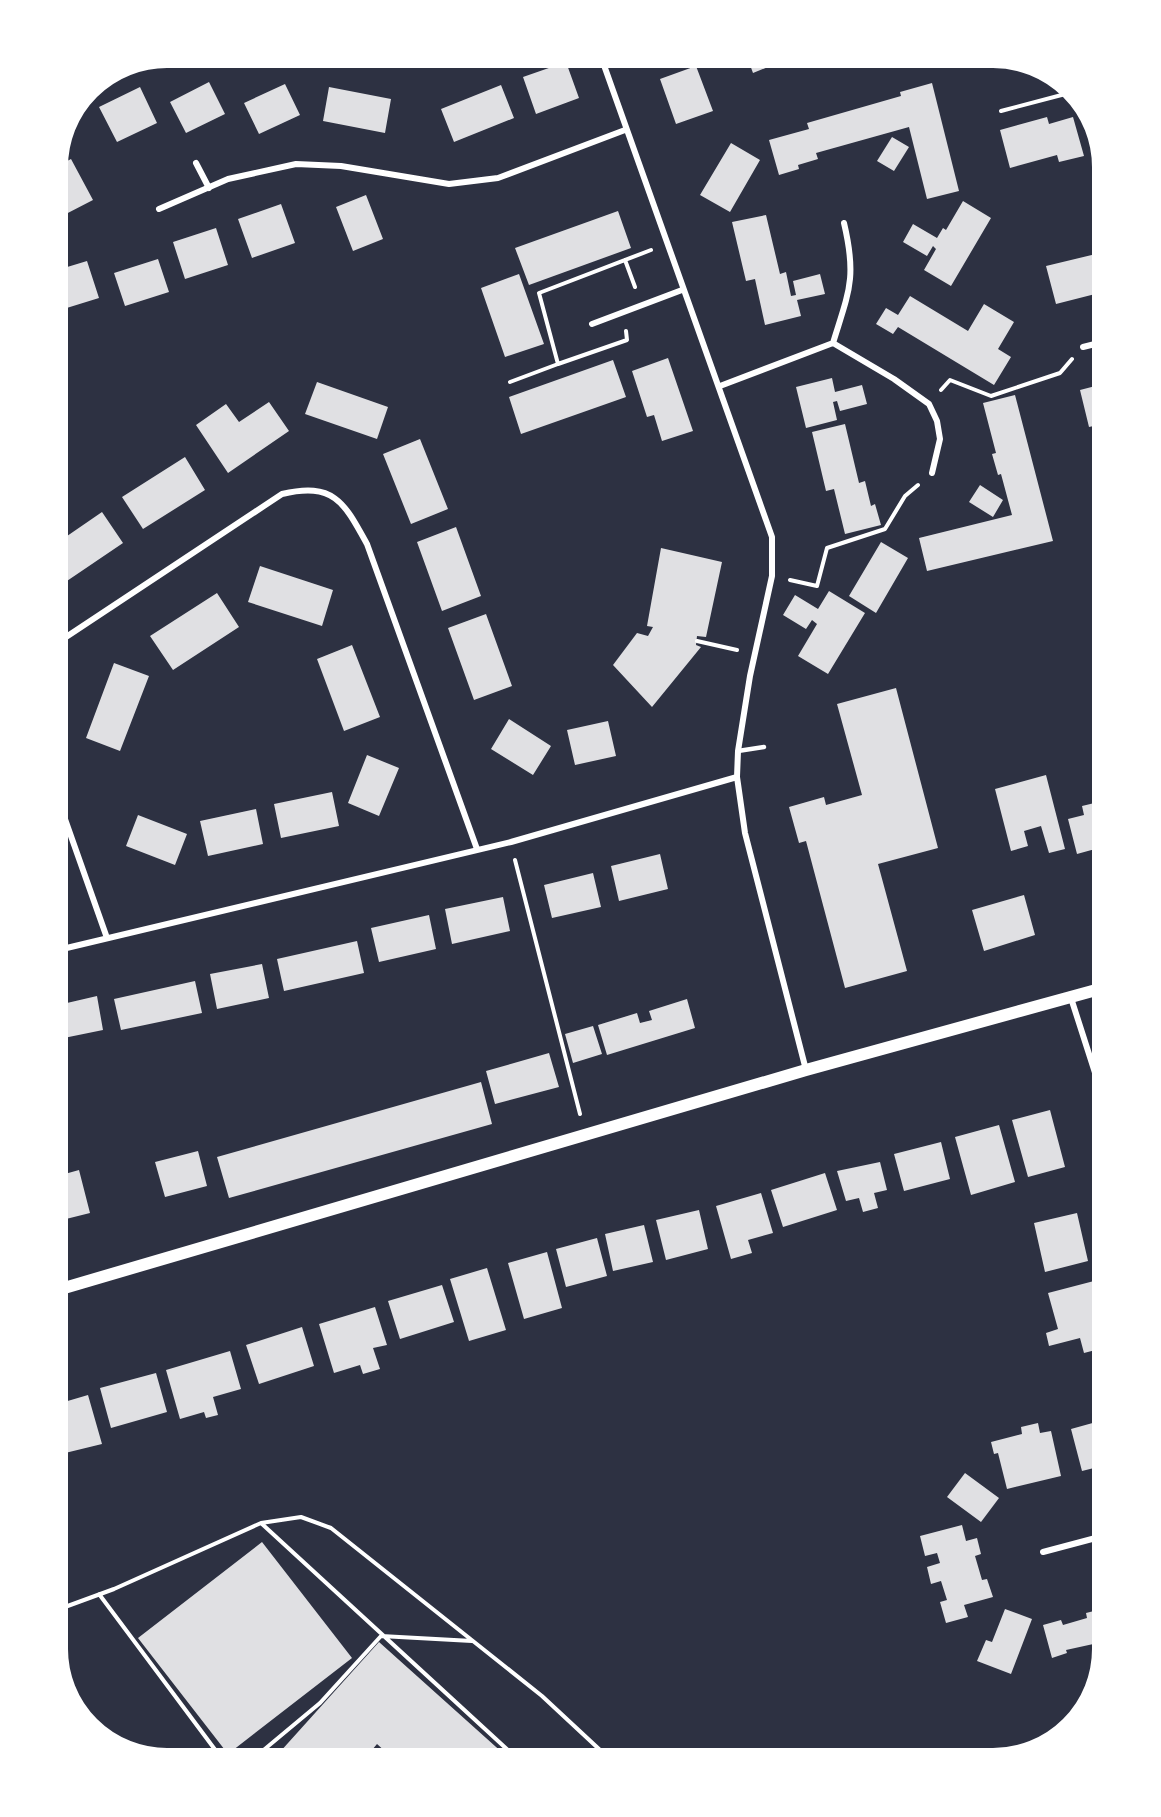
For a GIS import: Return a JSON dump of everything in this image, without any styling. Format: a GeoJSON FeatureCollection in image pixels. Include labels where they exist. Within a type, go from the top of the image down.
{"type":"FeatureCollection","features":[{"type":"Feature","properties":{"kind":"main road"},"geometry":{"type":"LineString","coordinates":[[64,1288],[806,1070],[1096,990]]}},
{"type":"Feature","properties":{"kind":"street"},"geometry":{"type":"LineString","coordinates":[[603,65],[772,537],[772,576],[755,654],[738,751],[737,777],[745,833],[806,1070]]}},
{"type":"Feature","properties":{"kind":"street"},"geometry":{"type":"LineString","coordinates":[[159,208],[228,179],[296,164],[341,166],[449,184],[498,178],[625,130]]}},
{"type":"Feature","properties":{"kind":"street"},"geometry":{"type":"LineString","coordinates":[[196,163],[209,188]]}},
{"type":"Feature","properties":{"kind":"street"},"geometry":{"type":"LineString","coordinates":[[832,343],[851,285],[853,268],[844,223]]}},
{"type":"Feature","properties":{"kind":"street"},"geometry":{"type":"LineString","coordinates":[[592,324],[682,290]]}},
{"type":"Feature","properties":{"kind":"street"},"geometry":{"type":"LineString","coordinates":[[720,386],[832,343]]}},
{"type":"Feature","properties":{"kind":"street"},"geometry":{"type":"LineString","coordinates":[[832,343],[894,379],[929,404],[937,421],[940,439],[932,473]]}},
{"type":"Feature","properties":{"kind":"street"},"geometry":{"type":"LineString","coordinates":[[1083,347],[1096,344]]}},
{"type":"Feature","properties":{"kind":"street"},"geometry":{"type":"LineString","coordinates":[[65,638],[282,494],[304,489],[329,493],[348,508],[367,544],[477,849]]}},
{"type":"Feature","properties":{"kind":"street"},"geometry":{"type":"LineString","coordinates":[[64,948],[511,842],[737,777]]}},
{"type":"Feature","properties":{"kind":"street"},"geometry":{"type":"LineString","coordinates":[[65,818],[107,938]]}},
{"type":"Feature","properties":{"kind":"street"},"geometry":{"type":"LineString","coordinates":[[1071,997],[1096,1075]]}},
{"type":"Feature","properties":{"kind":"street"},"geometry":{"type":"LineString","coordinates":[[1044,1552],[1096,1538]]}},
{"type":"Feature","properties":{"kind":"lane"},"geometry":{"type":"LineString","coordinates":[[738,751],[764,747]]}},
{"type":"Feature","properties":{"kind":"path"},"geometry":{"type":"LineString","coordinates":[[1001,111],[1065,94]]}},
{"type":"Feature","properties":{"kind":"path"},"geometry":{"type":"LineString","coordinates":[[625,260],[642,305]]}},
{"type":"Feature","properties":{"kind":"path"},"geometry":{"type":"LineString","coordinates":[[929,404],[950,380],[991,396],[1034,383],[1060,373],[1083,347]]}},
{"type":"Feature","properties":{"kind":"path"},"geometry":{"type":"LineString","coordinates":[[510,382],[558,364]]}},
{"type":"Feature","properties":{"kind":"path"},"geometry":{"type":"LineString","coordinates":[[772,576],[817,586],[826,548],[885,529],[905,496],[932,473]]}},
{"type":"Feature","properties":{"kind":"path"},"geometry":{"type":"LineString","coordinates":[[697,641],[755,654]]}},
{"type":"Feature","properties":{"kind":"path"},"geometry":{"type":"LineString","coordinates":[[511,842],[585,1136]]}},
{"type":"Feature","properties":{"kind":"path"},"geometry":{"type":"LineString","coordinates":[[64,1607],[261,1523],[301,1517],[331,1528],[542,1696],[602,1752]]}},
{"type":"Feature","properties":{"kind":"path"},"geometry":{"type":"LineString","coordinates":[[261,1523],[381,1636],[510,1752]]}},
{"type":"Feature","properties":{"kind":"path"},"geometry":{"type":"LineString","coordinates":[[99,1594],[217,1752]]}},
{"type":"Feature","properties":{"kind":"path"},"geometry":{"type":"LineString","coordinates":[[381,1636],[473,1641]]}},
{"type":"Feature","properties":{"kind":"path"},"geometry":{"type":"LineString","coordinates":[[261,1752],[320,1703],[381,1636]]}},
{"type":"Feature","properties":{"kind":"building"},"geometry":{"type":"Polygon","coordinates":[[[559,64],[567,64],[579,98],[536,114],[523,77],[559,64]]]}},
{"type":"Feature","properties":{"kind":"building"},"geometry":{"type":"Polygon","coordinates":[[[750,65],[767,65],[768,67],[753,73],[750,65]]]}},
{"type":"Feature","properties":{"kind":"building"},"geometry":{"type":"Polygon","coordinates":[[[696,66],[713,111],[676,124],[660,79],[696,66]]]}},
{"type":"Feature","properties":{"kind":"building"},"geometry":{"type":"Polygon","coordinates":[[[209,82],[225,114],[186,133],[170,102],[209,82]]]}},
{"type":"Feature","properties":{"kind":"building"},"geometry":{"type":"Polygon","coordinates":[[[932,83],[959,191],[927,199],[909,127],[816,153],[818,159],[798,165],[799,169],[779,175],[769,140],[809,129],[807,123],[901,96],[900,92],[932,83]]]}},
{"type":"Feature","properties":{"kind":"building"},"geometry":{"type":"Polygon","coordinates":[[[285,84],[300,115],[259,134],[244,103],[285,84]]]}},
{"type":"Feature","properties":{"kind":"building"},"geometry":{"type":"Polygon","coordinates":[[[501,85],[514,118],[454,142],[441,109],[501,85]]]}},
{"type":"Feature","properties":{"kind":"building"},"geometry":{"type":"Polygon","coordinates":[[[140,87],[157,123],[117,142],[99,107],[140,87]]]}},
{"type":"Feature","properties":{"kind":"building"},"geometry":{"type":"Polygon","coordinates":[[[329,87],[391,99],[385,133],[323,121],[329,87]]]}},
{"type":"Feature","properties":{"kind":"building"},"geometry":{"type":"Polygon","coordinates":[[[1047,117],[1049,124],[1073,117],[1084,156],[1059,162],[1057,155],[1010,168],[1000,130],[1047,117]]]}},
{"type":"Feature","properties":{"kind":"building"},"geometry":{"type":"Polygon","coordinates":[[[892,137],[909,147],[894,171],[877,161],[892,137]]]}},
{"type":"Feature","properties":{"kind":"building"},"geometry":{"type":"Polygon","coordinates":[[[731,143],[760,160],[730,212],[700,195],[731,143]]]}},
{"type":"Feature","properties":{"kind":"building"},"geometry":{"type":"Polygon","coordinates":[[[71,159],[93,200],[65,214],[65,162],[71,159]]]}},
{"type":"Feature","properties":{"kind":"building"},"geometry":{"type":"Polygon","coordinates":[[[366,195],[383,239],[353,251],[336,207],[366,195]]]}},
{"type":"Feature","properties":{"kind":"building"},"geometry":{"type":"Polygon","coordinates":[[[963,201],[991,218],[951,286],[924,270],[936,249],[933,246],[927,256],[903,242],[913,224],[937,238],[943,228],[946,230],[963,201]]]}},
{"type":"Feature","properties":{"kind":"building"},"geometry":{"type":"Polygon","coordinates":[[[281,204],[295,243],[252,258],[238,219],[281,204]]]}},
{"type":"Feature","properties":{"kind":"building"},"geometry":{"type":"Polygon","coordinates":[[[618,211],[631,248],[529,285],[515,248],[618,211]]]}},
{"type":"Feature","properties":{"kind":"building"},"geometry":{"type":"Polygon","coordinates":[[[766,215],[780,274],[786,272],[791,296],[796,295],[793,281],[820,274],[825,294],[797,300],[801,316],[765,325],[755,279],[746,281],[732,222],[766,215]]]}},
{"type":"Feature","properties":{"kind":"building"},"geometry":{"type":"Polygon","coordinates":[[[216,228],[228,265],[185,279],[173,242],[216,228]]]}},
{"type":"Feature","properties":{"kind":"building"},"geometry":{"type":"Polygon","coordinates":[[[1096,254],[1096,294],[1056,304],[1046,266],[1096,254]]]}},
{"type":"Feature","properties":{"kind":"building"},"geometry":{"type":"Polygon","coordinates":[[[158,259],[169,292],[125,306],[114,273],[158,259]]]}},
{"type":"Feature","properties":{"kind":"building"},"geometry":{"type":"Polygon","coordinates":[[[87,261],[99,298],[65,309],[65,268],[87,261]]]}},
{"type":"Feature","properties":{"kind":"building"},"geometry":{"type":"Polygon","coordinates":[[[519,274],[544,344],[505,357],[481,288],[519,274]]]}},
{"type":"Feature","properties":{"kind":"building"},"geometry":{"type":"Polygon","coordinates":[[[910,296],[968,331],[984,304],[1014,322],[998,349],[1011,357],[994,385],[898,327],[893,334],[876,324],[886,308],[898,315],[910,296]]]}},
{"type":"Feature","properties":{"kind":"building"},"geometry":{"type":"Polygon","coordinates":[[[668,358],[693,431],[662,441],[654,415],[647,417],[632,371],[668,358]]]}},
{"type":"Feature","properties":{"kind":"building"},"geometry":{"type":"Polygon","coordinates":[[[613,360],[626,397],[521,434],[509,397],[613,360]]]}},
{"type":"Feature","properties":{"kind":"building"},"geometry":{"type":"Polygon","coordinates":[[[832,378],[835,392],[862,385],[867,404],[840,411],[837,401],[833,402],[837,420],[806,428],[796,387],[832,378]]]}},
{"type":"Feature","properties":{"kind":"building"},"geometry":{"type":"Polygon","coordinates":[[[317,382],[388,407],[377,439],[305,414],[317,382]]]}},
{"type":"Feature","properties":{"kind":"building"},"geometry":{"type":"Polygon","coordinates":[[[1096,386],[1096,425],[1089,427],[1080,390],[1096,386]]]}},
{"type":"Feature","properties":{"kind":"building"},"geometry":{"type":"Polygon","coordinates":[[[1015,395],[1053,541],[927,571],[919,538],[1012,515],[1001,474],[998,475],[992,454],[996,453],[983,403],[1015,395]]]}},
{"type":"Feature","properties":{"kind":"building"},"geometry":{"type":"Polygon","coordinates":[[[269,402],[289,431],[228,473],[196,425],[226,404],[239,422],[269,402]]]}},
{"type":"Feature","properties":{"kind":"building"},"geometry":{"type":"Polygon","coordinates":[[[845,424],[859,483],[865,481],[871,506],[875,504],[881,525],[845,534],[834,489],[826,491],[812,432],[845,424]]]}},
{"type":"Feature","properties":{"kind":"building"},"geometry":{"type":"Polygon","coordinates":[[[420,439],[448,509],[411,524],[383,454],[420,439]]]}},
{"type":"Feature","properties":{"kind":"building"},"geometry":{"type":"Polygon","coordinates":[[[185,457],[205,490],[143,529],[122,497],[185,457]]]}},
{"type":"Feature","properties":{"kind":"building"},"geometry":{"type":"Polygon","coordinates":[[[980,485],[1003,500],[993,517],[969,502],[980,485]]]}},
{"type":"Feature","properties":{"kind":"building"},"geometry":{"type":"Polygon","coordinates":[[[102,512],[123,543],[65,582],[65,538],[102,512]]]}},
{"type":"Feature","properties":{"kind":"building"},"geometry":{"type":"Polygon","coordinates":[[[456,527],[481,596],[442,611],[417,542],[456,527]]]}},
{"type":"Feature","properties":{"kind":"building"},"geometry":{"type":"Polygon","coordinates":[[[881,542],[908,558],[876,613],[849,596],[881,542]]]}},
{"type":"Feature","properties":{"kind":"building"},"geometry":{"type":"Polygon","coordinates":[[[661,548],[722,562],[706,637],[697,636],[696,645],[701,647],[652,707],[613,665],[637,633],[648,636],[653,627],[647,626],[661,548]]]}},
{"type":"Feature","properties":{"kind":"building"},"geometry":{"type":"Polygon","coordinates":[[[260,566],[333,590],[322,626],[248,602],[260,566]]]}},
{"type":"Feature","properties":{"kind":"building"},"geometry":{"type":"Polygon","coordinates":[[[829,591],[865,613],[828,674],[798,656],[817,624],[812,620],[806,629],[783,615],[795,595],[818,609],[829,591]]]}},
{"type":"Feature","properties":{"kind":"building"},"geometry":{"type":"Polygon","coordinates":[[[217,593],[239,627],[173,670],[150,636],[217,593]]]}},
{"type":"Feature","properties":{"kind":"building"},"geometry":{"type":"Polygon","coordinates":[[[486,614],[512,686],[474,700],[448,628],[486,614]]]}},
{"type":"Feature","properties":{"kind":"building"},"geometry":{"type":"Polygon","coordinates":[[[352,645],[380,717],[344,731],[317,659],[352,645]]]}},
{"type":"Feature","properties":{"kind":"building"},"geometry":{"type":"Polygon","coordinates":[[[114,663],[149,676],[120,751],[86,738],[114,663]]]}},
{"type":"Feature","properties":{"kind":"building"},"geometry":{"type":"Polygon","coordinates":[[[896,688],[938,848],[878,864],[907,971],[845,988],[806,841],[799,843],[789,807],[824,797],[826,805],[862,795],[837,704],[896,688]]]}},
{"type":"Feature","properties":{"kind":"building"},"geometry":{"type":"Polygon","coordinates":[[[509,719],[551,746],[533,775],[491,749],[509,719]]]}},
{"type":"Feature","properties":{"kind":"building"},"geometry":{"type":"Polygon","coordinates":[[[608,721],[616,756],[575,765],[567,730],[608,721]]]}},
{"type":"Feature","properties":{"kind":"building"},"geometry":{"type":"Polygon","coordinates":[[[367,755],[399,768],[379,816],[348,803],[367,755]]]}},
{"type":"Feature","properties":{"kind":"building"},"geometry":{"type":"Polygon","coordinates":[[[1046,775],[1065,849],[1049,853],[1041,826],[1024,831],[1028,846],[1011,851],[995,789],[1046,775]]]}},
{"type":"Feature","properties":{"kind":"building"},"geometry":{"type":"Polygon","coordinates":[[[332,792],[339,826],[281,838],[274,804],[332,792]]]}},
{"type":"Feature","properties":{"kind":"building"},"geometry":{"type":"Polygon","coordinates":[[[1096,803],[1096,849],[1077,854],[1068,819],[1084,815],[1082,806],[1096,803]]]}},
{"type":"Feature","properties":{"kind":"building"},"geometry":{"type":"Polygon","coordinates":[[[256,809],[263,844],[208,856],[200,821],[256,809]]]}},
{"type":"Feature","properties":{"kind":"building"},"geometry":{"type":"Polygon","coordinates":[[[138,815],[187,834],[175,865],[126,846],[138,815]]]}},
{"type":"Feature","properties":{"kind":"building"},"geometry":{"type":"Polygon","coordinates":[[[660,854],[668,889],[619,901],[611,866],[660,854]]]}},
{"type":"Feature","properties":{"kind":"building"},"geometry":{"type":"Polygon","coordinates":[[[593,873],[601,907],[552,918],[544,885],[593,873]]]}},
{"type":"Feature","properties":{"kind":"building"},"geometry":{"type":"Polygon","coordinates":[[[1024,895],[1035,935],[984,951],[972,910],[1024,895]]]}},
{"type":"Feature","properties":{"kind":"building"},"geometry":{"type":"Polygon","coordinates":[[[503,897],[510,931],[452,944],[445,909],[503,897]]]}},
{"type":"Feature","properties":{"kind":"building"},"geometry":{"type":"Polygon","coordinates":[[[429,915],[436,949],[379,962],[371,928],[429,915]]]}},
{"type":"Feature","properties":{"kind":"building"},"geometry":{"type":"Polygon","coordinates":[[[357,941],[364,973],[284,991],[277,959],[357,941]]]}},
{"type":"Feature","properties":{"kind":"building"},"geometry":{"type":"Polygon","coordinates":[[[262,964],[269,998],[217,1009],[210,974],[262,964]]]}},
{"type":"Feature","properties":{"kind":"building"},"geometry":{"type":"Polygon","coordinates":[[[195,981],[202,1013],[121,1030],[114,999],[195,981]]]}},
{"type":"Feature","properties":{"kind":"building"},"geometry":{"type":"Polygon","coordinates":[[[97,996],[103,1030],[64,1038],[64,1004],[97,996]]]}},
{"type":"Feature","properties":{"kind":"building"},"geometry":{"type":"Polygon","coordinates":[[[687,999],[695,1028],[607,1055],[598,1025],[637,1013],[640,1023],[652,1020],[649,1011],[687,999]]]}},
{"type":"Feature","properties":{"kind":"building"},"geometry":{"type":"Polygon","coordinates":[[[593,1026],[602,1054],[573,1063],[565,1034],[593,1026]]]}},
{"type":"Feature","properties":{"kind":"building"},"geometry":{"type":"Polygon","coordinates":[[[549,1053],[559,1087],[495,1104],[486,1071],[549,1053]]]}},
{"type":"Feature","properties":{"kind":"building"},"geometry":{"type":"Polygon","coordinates":[[[481,1082],[492,1124],[229,1198],[217,1157],[481,1082]]]}},
{"type":"Feature","properties":{"kind":"building"},"geometry":{"type":"Polygon","coordinates":[[[1050,1110],[1065,1167],[1028,1177],[1012,1120],[1050,1110]]]}},
{"type":"Feature","properties":{"kind":"building"},"geometry":{"type":"Polygon","coordinates":[[[999,1125],[1015,1182],[971,1195],[955,1137],[999,1125]]]}},
{"type":"Feature","properties":{"kind":"building"},"geometry":{"type":"Polygon","coordinates":[[[941,1142],[950,1179],[904,1191],[894,1154],[941,1142]]]}},
{"type":"Feature","properties":{"kind":"building"},"geometry":{"type":"Polygon","coordinates":[[[198,1151],[207,1186],[165,1197],[155,1162],[198,1151]]]}},
{"type":"Feature","properties":{"kind":"building"},"geometry":{"type":"Polygon","coordinates":[[[880,1162],[887,1190],[874,1193],[878,1208],[863,1212],[859,1198],[846,1201],[837,1171],[880,1162]]]}},
{"type":"Feature","properties":{"kind":"building"},"geometry":{"type":"Polygon","coordinates":[[[79,1170],[90,1213],[64,1219],[64,1174],[79,1170]]]}},
{"type":"Feature","properties":{"kind":"building"},"geometry":{"type":"Polygon","coordinates":[[[825,1173],[837,1210],[783,1227],[771,1190],[825,1173]]]}},
{"type":"Feature","properties":{"kind":"building"},"geometry":{"type":"Polygon","coordinates":[[[761,1193],[773,1233],[748,1240],[752,1253],[731,1259],[716,1206],[761,1193]]]}},
{"type":"Feature","properties":{"kind":"building"},"geometry":{"type":"Polygon","coordinates":[[[699,1210],[708,1249],[666,1260],[656,1220],[699,1210]]]}},
{"type":"Feature","properties":{"kind":"building"},"geometry":{"type":"Polygon","coordinates":[[[1077,1213],[1088,1261],[1045,1272],[1034,1223],[1077,1213]]]}},
{"type":"Feature","properties":{"kind":"building"},"geometry":{"type":"Polygon","coordinates":[[[644,1225],[653,1262],[613,1271],[605,1234],[644,1225]]]}},
{"type":"Feature","properties":{"kind":"building"},"geometry":{"type":"Polygon","coordinates":[[[597,1238],[607,1276],[566,1287],[556,1249],[597,1238]]]}},
{"type":"Feature","properties":{"kind":"building"},"geometry":{"type":"Polygon","coordinates":[[[547,1252],[562,1308],[524,1319],[508,1263],[547,1252]]]}},
{"type":"Feature","properties":{"kind":"building"},"geometry":{"type":"Polygon","coordinates":[[[487,1268],[506,1330],[469,1341],[450,1279],[487,1268]]]}},
{"type":"Feature","properties":{"kind":"building"},"geometry":{"type":"Polygon","coordinates":[[[1094,1281],[1096,1350],[1084,1353],[1080,1338],[1049,1346],[1046,1333],[1058,1329],[1048,1293],[1094,1281]]]}},
{"type":"Feature","properties":{"kind":"building"},"geometry":{"type":"Polygon","coordinates":[[[442,1285],[454,1322],[400,1339],[388,1301],[442,1285]]]}},
{"type":"Feature","properties":{"kind":"building"},"geometry":{"type":"Polygon","coordinates":[[[375,1307],[387,1345],[373,1348],[380,1369],[363,1374],[360,1365],[334,1373],[319,1324],[375,1307]]]}},
{"type":"Feature","properties":{"kind":"building"},"geometry":{"type":"Polygon","coordinates":[[[302,1327],[314,1366],[259,1384],[246,1345],[302,1327]]]}},
{"type":"Feature","properties":{"kind":"building"},"geometry":{"type":"Polygon","coordinates":[[[230,1351],[241,1389],[213,1397],[218,1415],[206,1418],[204,1412],[180,1419],[166,1370],[230,1351]]]}},
{"type":"Feature","properties":{"kind":"building"},"geometry":{"type":"Polygon","coordinates":[[[156,1373],[167,1412],[111,1428],[100,1388],[156,1373]]]}},
{"type":"Feature","properties":{"kind":"building"},"geometry":{"type":"Polygon","coordinates":[[[88,1395],[102,1444],[64,1453],[64,1402],[88,1395]]]}},
{"type":"Feature","properties":{"kind":"building"},"geometry":{"type":"Polygon","coordinates":[[[1096,1422],[1096,1468],[1082,1471],[1071,1429],[1096,1422]]]}},
{"type":"Feature","properties":{"kind":"building"},"geometry":{"type":"Polygon","coordinates":[[[1038,1423],[1040,1433],[1051,1431],[1061,1476],[1007,1489],[998,1453],[994,1454],[991,1442],[1022,1434],[1021,1427],[1038,1423]]]}},
{"type":"Feature","properties":{"kind":"building"},"geometry":{"type":"Polygon","coordinates":[[[965,1473],[999,1498],[981,1522],[947,1497],[965,1473]]]}},
{"type":"Feature","properties":{"kind":"building"},"geometry":{"type":"Polygon","coordinates":[[[962,1525],[966,1541],[977,1538],[981,1554],[975,1556],[982,1580],[987,1579],[993,1597],[964,1605],[968,1617],[946,1623],[940,1602],[947,1600],[941,1581],[931,1584],[927,1567],[940,1563],[937,1553],[925,1556],[920,1536],[962,1525]]]}},
{"type":"Feature","properties":{"kind":"building"},"geometry":{"type":"Polygon","coordinates":[[[262,1542],[352,1658],[231,1752],[226,1752],[138,1638],[262,1542]]]}},
{"type":"Feature","properties":{"kind":"building"},"geometry":{"type":"Polygon","coordinates":[[[1005,1609],[1032,1619],[1011,1674],[977,1661],[986,1640],[992,1642],[1005,1609]]]}},
{"type":"Feature","properties":{"kind":"building"},"geometry":{"type":"Polygon","coordinates":[[[1096,1610],[1096,1643],[1066,1650],[1067,1653],[1052,1658],[1043,1625],[1061,1620],[1063,1625],[1087,1618],[1086,1613],[1096,1610]]]}},
{"type":"Feature","properties":{"kind":"building"},"geometry":{"type":"Polygon","coordinates":[[[379,1642],[502,1752],[386,1752],[377,1744],[370,1752],[280,1752],[379,1642]]]}}]}
